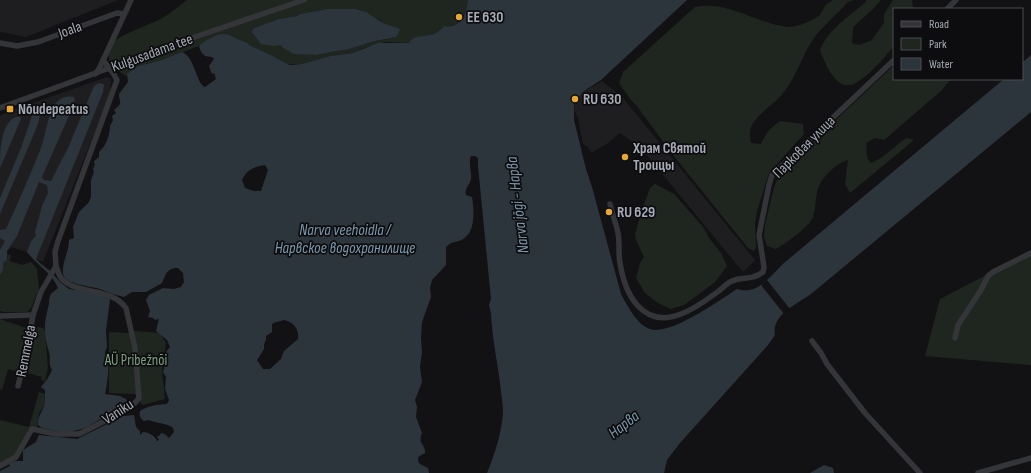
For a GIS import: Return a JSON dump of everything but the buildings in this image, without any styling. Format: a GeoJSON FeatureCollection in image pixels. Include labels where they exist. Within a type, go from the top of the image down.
{"type":"FeatureCollection","features":[{"type":"Feature","properties":{"kind":"street"},"geometry":{"type":"LineString","coordinates":[[95,74],[131,0]]}},
{"type":"Feature","properties":{"kind":"street","name":"Kulgusadama tee"},"geometry":{"type":"LineString","coordinates":[[0,108],[189,39],[304,0]]}},
{"type":"Feature","properties":{"kind":"street"},"geometry":{"type":"LineString","coordinates":[[948,8],[956,0]]}},
{"type":"Feature","properties":{"kind":"street","name":"Joala"},"geometry":{"type":"LineString","coordinates":[[0,43],[17,46],[38,42],[117,13],[124,14]]}},
{"type":"Feature","properties":{"kind":"street"},"geometry":{"type":"LineString","coordinates":[[54,269],[55,252],[58,241],[117,80],[103,60]]}},
{"type":"Feature","properties":{"kind":"street","name":"Парковая улица"},"geometry":{"type":"LineString","coordinates":[[610,204],[618,234],[620,262],[625,281],[636,304],[648,314],[663,318],[681,314],[708,299],[732,281],[754,278],[758,276],[763,272],[764,268],[759,235],[770,179],[893,61]]}},
{"type":"Feature","properties":{"kind":"street"},"geometry":{"type":"LineString","coordinates":[[955,338],[958,325],[981,290],[988,276],[1031,253]]}},
{"type":"Feature","properties":{"kind":"street","name":"Remmelga"},"geometry":{"type":"LineString","coordinates":[[18,386],[26,355],[33,316],[41,292],[54,269]]}},
{"type":"Feature","properties":{"kind":"street","name":"Vaniku"},"geometry":{"type":"LineString","coordinates":[[0,466],[16,457],[32,429],[56,434],[79,434],[126,410],[139,398],[135,348],[126,308],[123,303],[100,292],[76,287],[64,282],[54,269]]}},
{"type":"Feature","properties":{"kind":"street"},"geometry":{"type":"LineString","coordinates":[[2,316],[33,316]]}},
{"type":"Feature","properties":{"kind":"street"},"geometry":{"type":"LineString","coordinates":[[812,341],[822,353],[827,364],[865,413],[920,473]]}},
{"type":"Feature","properties":{"kind":"street"},"geometry":{"type":"LineString","coordinates":[[978,473],[1031,458]]}},
{"type":"Feature","properties":{"kind":"shaded area"},"geometry":{"type":"Polygon","coordinates":[[[0,0],[118,0],[26,37],[0,32],[0,0]]]}},
{"type":"Feature","properties":{"kind":"shaded area"},"geometry":{"type":"Polygon","coordinates":[[[107,77],[111,79],[110,94],[43,262],[27,252],[11,247],[7,251],[8,255],[0,275],[0,116],[7,112],[107,77]]]}},
{"type":"Feature","properties":{"kind":"shaded area"},"geometry":{"type":"Polygon","coordinates":[[[602,81],[623,98],[755,260],[743,272],[646,154],[630,140],[620,133],[608,143],[591,153],[588,147],[583,144],[578,118],[574,110],[575,103],[583,92],[602,81]]]}},
{"type":"Feature","properties":{"kind":"green space"},"geometry":{"type":"Polygon","coordinates":[[[187,0],[468,0],[462,19],[455,25],[444,26],[438,32],[409,43],[385,42],[353,53],[330,56],[302,64],[287,64],[249,45],[246,42],[229,35],[223,35],[213,37],[199,46],[159,61],[146,64],[127,74],[126,76],[113,66],[110,62],[109,53],[110,47],[117,39],[164,17],[187,0]],[[327,9],[279,19],[254,28],[254,34],[280,45],[294,53],[317,55],[346,50],[375,41],[396,37],[398,28],[383,23],[378,19],[327,9]]]}},
{"type":"Feature","properties":{"kind":"green space"},"geometry":{"type":"Polygon","coordinates":[[[833,0],[854,0],[848,2],[817,34],[806,51],[789,86],[755,120],[751,127],[751,143],[761,144],[769,131],[780,121],[803,124],[804,134],[769,173],[757,211],[755,224],[756,248],[754,251],[748,248],[673,155],[619,83],[623,72],[695,7],[707,6],[730,9],[775,25],[791,27],[803,24],[819,16],[826,5],[833,0]]]}},
{"type":"Feature","properties":{"kind":"green space"},"geometry":{"type":"Polygon","coordinates":[[[866,0],[881,0],[853,27],[852,43],[859,45],[872,40],[884,23],[884,14],[893,0],[912,0],[913,8],[893,8],[893,47],[878,65],[863,78],[856,83],[845,85],[831,73],[820,50],[828,36],[846,18],[866,2],[866,0]]]}},
{"type":"Feature","properties":{"kind":"green space"},"geometry":{"type":"Polygon","coordinates":[[[893,66],[893,80],[950,80],[941,91],[884,140],[875,138],[867,142],[868,159],[871,163],[876,161],[907,138],[914,140],[850,193],[845,184],[848,160],[839,164],[822,180],[817,192],[815,210],[811,221],[791,239],[776,249],[767,246],[764,237],[765,225],[774,187],[781,172],[893,66]]]}},
{"type":"Feature","properties":{"kind":"green space"},"geometry":{"type":"Polygon","coordinates":[[[655,184],[674,194],[704,228],[709,238],[721,253],[727,266],[715,282],[684,305],[671,309],[658,303],[645,293],[636,278],[640,263],[644,257],[636,240],[635,234],[650,188],[655,184]]]}},
{"type":"Feature","properties":{"kind":"green space"},"geometry":{"type":"Polygon","coordinates":[[[1031,252],[1031,365],[925,356],[940,299],[1031,252]]]}},
{"type":"Feature","properties":{"kind":"green space"},"geometry":{"type":"Polygon","coordinates":[[[8,255],[11,255],[10,261],[22,265],[31,262],[37,269],[39,289],[31,308],[27,312],[0,311],[0,275],[3,270],[3,263],[7,260],[8,255]]]}},
{"type":"Feature","properties":{"kind":"green space"},"geometry":{"type":"Polygon","coordinates":[[[0,319],[29,329],[18,372],[8,369],[2,390],[0,389],[0,319]]]}},
{"type":"Feature","properties":{"kind":"green space"},"geometry":{"type":"Polygon","coordinates":[[[36,327],[43,328],[45,332],[48,367],[45,381],[41,380],[42,377],[24,372],[36,327]]]}},
{"type":"Feature","properties":{"kind":"green space","name":"AÜ Pribežnõi"},"geometry":{"type":"Polygon","coordinates":[[[135,331],[160,333],[166,343],[162,371],[165,399],[142,405],[135,394],[109,393],[109,332],[129,333],[135,331]]]}},
{"type":"Feature","properties":{"kind":"green space"},"geometry":{"type":"Polygon","coordinates":[[[39,392],[45,394],[44,405],[39,413],[37,429],[33,428],[19,456],[0,468],[0,420],[29,427],[39,392]]]}},
{"type":"Feature","properties":{"kind":"water","name":"Narva veehoidla / Нарвское водохранилище"},"geometry":{"type":"Polygon","coordinates":[[[468,0],[687,0],[601,80],[584,91],[574,103],[574,120],[586,169],[621,294],[629,309],[637,319],[645,327],[650,329],[659,330],[670,327],[695,316],[737,289],[751,290],[764,283],[784,263],[1003,80],[1023,80],[1023,62],[1031,55],[1031,112],[811,294],[786,311],[777,322],[775,335],[768,345],[680,443],[667,460],[664,473],[487,473],[499,436],[503,410],[489,305],[491,299],[478,158],[471,156],[471,179],[466,188],[466,195],[472,197],[472,226],[467,236],[461,240],[451,243],[446,247],[446,265],[432,280],[430,288],[431,297],[422,322],[422,352],[420,367],[422,382],[415,400],[417,407],[416,417],[422,433],[420,440],[425,450],[425,453],[418,457],[418,462],[428,468],[429,473],[0,473],[0,471],[10,466],[9,464],[15,461],[23,461],[23,450],[36,442],[39,435],[77,439],[123,416],[134,415],[136,426],[140,431],[140,435],[143,432],[150,434],[157,441],[159,440],[157,437],[161,433],[165,434],[169,438],[174,432],[173,428],[170,426],[149,420],[144,421],[140,415],[140,411],[153,406],[167,404],[169,400],[165,389],[166,377],[163,372],[166,362],[166,352],[170,347],[167,340],[156,331],[159,319],[155,320],[148,317],[150,311],[146,300],[149,295],[163,288],[174,289],[181,287],[184,282],[183,273],[178,268],[171,269],[167,272],[162,283],[146,292],[132,292],[124,297],[100,289],[73,283],[64,277],[63,273],[69,240],[74,238],[73,227],[79,212],[89,202],[91,197],[91,180],[94,172],[94,161],[99,157],[99,152],[104,147],[107,140],[113,120],[112,116],[116,113],[114,110],[120,104],[119,94],[128,82],[127,74],[138,66],[159,61],[182,52],[189,58],[200,82],[205,87],[216,79],[209,66],[214,59],[212,57],[205,56],[201,52],[199,46],[217,35],[229,35],[248,43],[249,45],[290,65],[302,64],[330,56],[353,53],[378,43],[409,43],[415,37],[432,34],[438,32],[444,26],[459,23],[464,15],[468,0]],[[265,165],[258,166],[248,171],[242,180],[245,188],[254,191],[261,191],[268,170],[265,165]],[[284,320],[273,323],[272,332],[266,336],[264,349],[257,360],[263,369],[270,369],[281,359],[284,351],[298,339],[297,329],[291,322],[284,320]]]}},
{"type":"Feature","properties":{"kind":"water"},"geometry":{"type":"Polygon","coordinates":[[[327,9],[355,9],[366,12],[383,23],[400,30],[396,37],[375,41],[346,50],[317,55],[294,54],[280,45],[274,46],[261,44],[252,32],[254,28],[279,19],[327,9]]]}},
{"type":"Feature","properties":{"kind":"water"},"geometry":{"type":"Polygon","coordinates":[[[99,83],[104,84],[103,92],[36,259],[69,289],[95,293],[110,299],[106,331],[107,347],[105,354],[108,361],[108,370],[105,394],[120,396],[127,401],[122,406],[87,427],[69,432],[60,432],[42,428],[38,425],[45,400],[45,390],[41,387],[52,370],[45,333],[46,317],[50,295],[58,288],[52,278],[27,252],[31,241],[36,236],[35,232],[42,206],[48,193],[47,185],[39,182],[17,236],[7,251],[7,260],[3,263],[3,270],[0,275],[0,250],[5,241],[0,238],[0,230],[6,229],[41,148],[48,120],[55,104],[59,100],[68,96],[74,97],[75,102],[42,177],[44,180],[51,181],[68,148],[94,86],[99,83]]]}},
{"type":"Feature","properties":{"kind":"water"},"geometry":{"type":"Polygon","coordinates":[[[41,107],[38,124],[0,214],[0,198],[21,148],[32,116],[37,108],[41,107]]]}},
{"type":"Feature","properties":{"kind":"water"},"geometry":{"type":"Polygon","coordinates":[[[16,117],[20,117],[21,119],[0,168],[1,146],[4,132],[11,121],[16,117]]]}},
{"type":"Feature","properties":{"kind":"water"},"geometry":{"type":"Polygon","coordinates":[[[824,465],[833,468],[834,473],[810,473],[824,465]]]}},
{"type":"Feature","properties":{"kind":"pier"},"geometry":{"type":"Polygon","coordinates":[[[767,280],[790,309],[784,314],[761,285],[767,280]]]}},
{"type":"Feature","properties":{"kind":"place","name":"EE 630"},"geometry":{"type":"Point","coordinates":[459,17]}},
{"type":"Feature","properties":{"kind":"place","name":"RU 630"},"geometry":{"type":"Point","coordinates":[575,99]}},
{"type":"Feature","properties":{"kind":"place","name":"Nõudepeatus"},"geometry":{"type":"Point","coordinates":[10,109]}},
{"type":"Feature","properties":{"kind":"place","name":"Храм Святой Троицы"},"geometry":{"type":"Point","coordinates":[625,157]}},
{"type":"Feature","properties":{"kind":"place","name":"RU 629"},"geometry":{"type":"Point","coordinates":[609,212]}},
{"type":"Feature","properties":{"kind":"water label","name":"Narva jõgi - Нарва"},"geometry":{"type":"Point","coordinates":[518,205]}},
{"type":"Feature","properties":{"kind":"water label","name":"Нарва"},"geometry":{"type":"Point","coordinates":[624,425]}}]}
